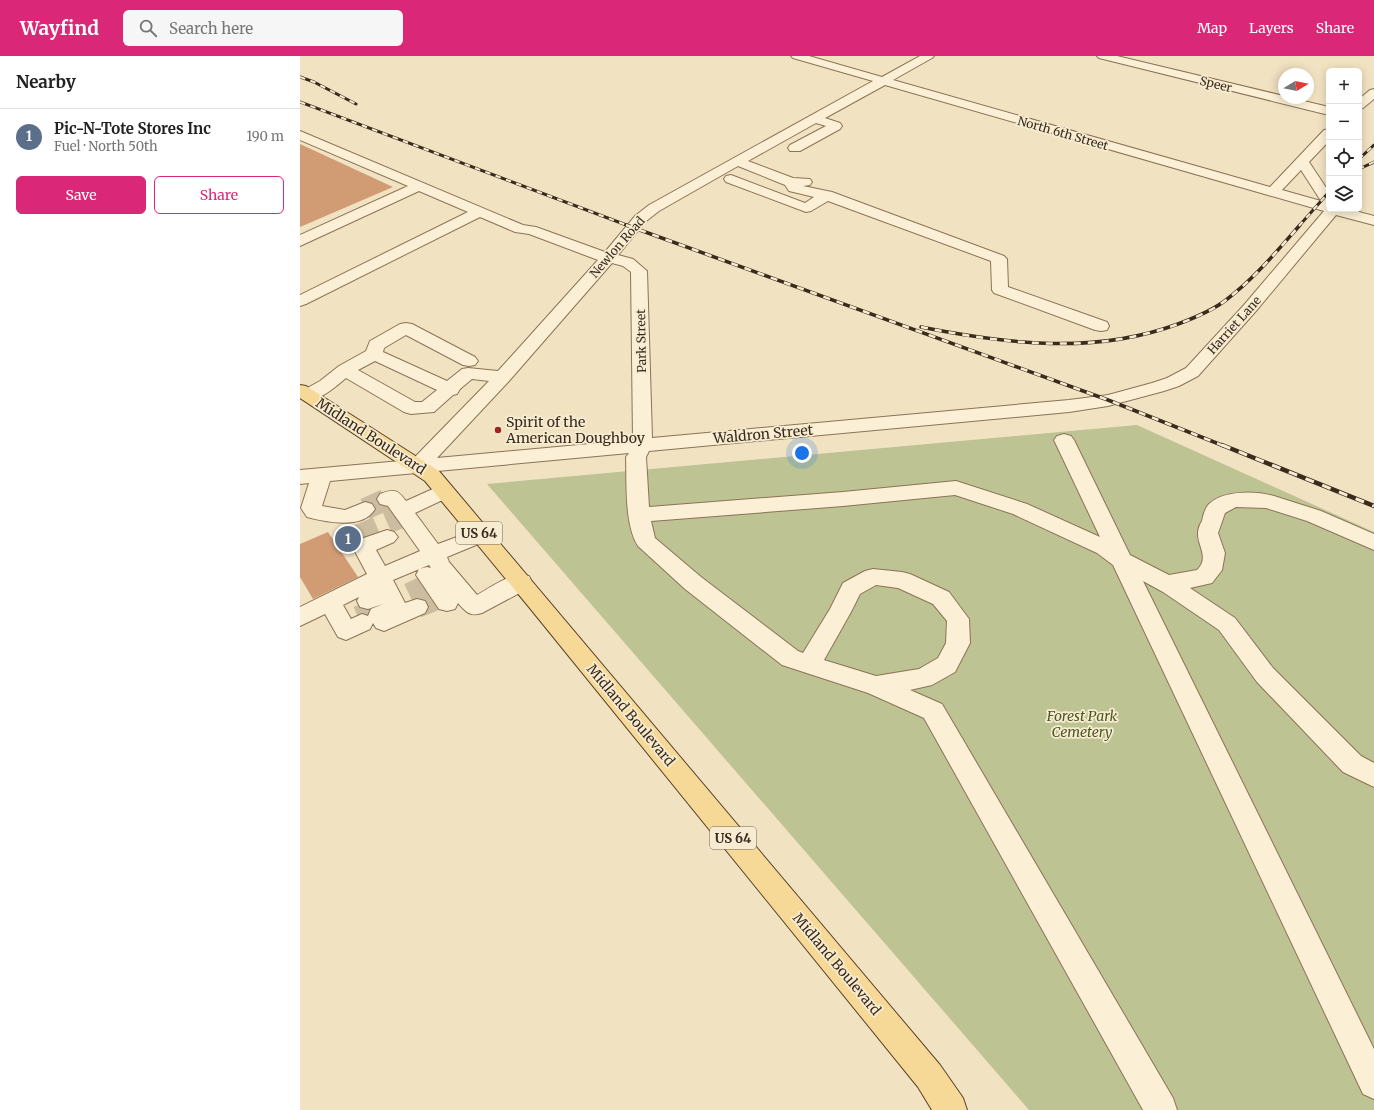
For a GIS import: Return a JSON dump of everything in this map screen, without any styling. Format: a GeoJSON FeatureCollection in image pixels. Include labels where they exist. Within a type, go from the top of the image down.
{"type":"FeatureCollection","features":[{"type":"Feature","properties":{"kind":"main road","name":"Midland Boulevard"},"geometry":{"type":"LineString","coordinates":[[304,392],[432,476],[929,1076],[951,1110]]}},
{"type":"Feature","properties":{"kind":"main road","name":"Midland Boulevard"},"geometry":{"type":"LineString","coordinates":[[929,1076],[966,1110]]}},
{"type":"Feature","properties":{"kind":"street","name":"North 6th Street"},"geometry":{"type":"LineString","coordinates":[[797,56],[1326,207]]}},
{"type":"Feature","properties":{"kind":"street","name":"Newlon Road"},"geometry":{"type":"LineString","coordinates":[[418,466],[503,377],[608,258],[633,227],[654,208],[928,56]]}},
{"type":"Feature","properties":{"kind":"street","name":"Speer"},"geometry":{"type":"LineString","coordinates":[[1103,56],[1326,110]]}},
{"type":"Feature","properties":{"kind":"street"},"geometry":{"type":"LineString","coordinates":[[1360,104],[1373,95]]}},
{"type":"Feature","properties":{"kind":"street"},"geometry":{"type":"LineString","coordinates":[[795,148],[842,122],[814,118]]}},
{"type":"Feature","properties":{"kind":"street","name":"Park Street"},"geometry":{"type":"LineString","coordinates":[[300,135],[479,212],[489,222],[509,229],[525,229],[608,258],[628,262],[639,271],[643,445]]}},
{"type":"Feature","properties":{"kind":"street"},"geometry":{"type":"LineString","coordinates":[[1273,192],[1326,136]]}},
{"type":"Feature","properties":{"kind":"street"},"geometry":{"type":"LineString","coordinates":[[737,161],[791,182],[794,188],[824,194],[999,259],[1000,290],[1101,326]]}},
{"type":"Feature","properties":{"kind":"street"},"geometry":{"type":"LineString","coordinates":[[1302,162],[1326,198]]}},
{"type":"Feature","properties":{"kind":"street"},"geometry":{"type":"LineString","coordinates":[[731,179],[806,208],[824,194]]}},
{"type":"Feature","properties":{"kind":"street"},"geometry":{"type":"LineString","coordinates":[[300,241],[419,186]]}},
{"type":"Feature","properties":{"kind":"street"},"geometry":{"type":"LineString","coordinates":[[300,301],[479,212]]}},
{"type":"Feature","properties":{"kind":"street","name":"Harriet Lane"},"geometry":{"type":"LineString","coordinates":[[1108,400],[1173,382],[1192,372],[1250,308],[1330,212]]}},
{"type":"Feature","properties":{"kind":"street"},"geometry":{"type":"LineString","coordinates":[[1343,212],[1374,221]]}},
{"type":"Feature","properties":{"kind":"street"},"geometry":{"type":"LineString","coordinates":[[304,392],[326,385],[345,370],[374,354],[376,345],[406,328],[471,363],[503,377]]}},
{"type":"Feature","properties":{"kind":"street"},"geometry":{"type":"LineString","coordinates":[[374,354],[451,390]]}},
{"type":"Feature","properties":{"kind":"street"},"geometry":{"type":"LineString","coordinates":[[345,370],[411,408],[427,408],[451,390],[471,363]]}},
{"type":"Feature","properties":{"kind":"street","name":"Waldron Street"},"geometry":{"type":"LineString","coordinates":[[300,477],[1000,413],[1108,400]]}},
{"type":"Feature","properties":{"kind":"street"},"geometry":{"type":"LineString","coordinates":[[1064,440],[1374,1083]]}},
{"type":"Feature","properties":{"kind":"street"},"geometry":{"type":"LineString","coordinates":[[643,445],[636,456],[639,515],[645,541],[693,583],[790,658],[876,686],[933,711],[1161,1110]]}},
{"type":"Feature","properties":{"kind":"street"},"geometry":{"type":"LineString","coordinates":[[322,475],[311,508],[314,512],[356,532],[387,537]]}},
{"type":"Feature","properties":{"kind":"street"},"geometry":{"type":"LineString","coordinates":[[639,515],[843,499],[956,488],[1020,509],[1105,548],[1122,560],[1166,584],[1227,624],[1265,675],[1352,764],[1374,776]]}},
{"type":"Feature","properties":{"kind":"street"},"geometry":{"type":"LineString","coordinates":[[401,599],[401,513],[444,491]]}},
{"type":"Feature","properties":{"kind":"street"},"geometry":{"type":"LineString","coordinates":[[1166,584],[1204,577],[1211,570],[1214,553],[1208,533],[1216,509],[1234,500],[1267,501],[1314,516],[1374,543]]}},
{"type":"Feature","properties":{"kind":"street"},"geometry":{"type":"LineString","coordinates":[[356,532],[368,512]]}},
{"type":"Feature","properties":{"kind":"street"},"geometry":{"type":"LineString","coordinates":[[356,532],[401,599]]}},
{"type":"Feature","properties":{"kind":"street"},"geometry":{"type":"LineString","coordinates":[[401,599],[481,535]]}},
{"type":"Feature","properties":{"kind":"street"},"geometry":{"type":"LineString","coordinates":[[809,664],[851,589],[873,577],[902,580],[941,598],[958,619],[958,643],[947,665],[924,678],[876,686]]}},
{"type":"Feature","properties":{"kind":"street"},"geometry":{"type":"LineString","coordinates":[[300,617],[401,599],[474,606],[520,582]]}},
{"type":"Feature","properties":{"kind":"green space","name":"Forest Park Cemetery"},"geometry":{"type":"Polygon","coordinates":[[[1137,425],[1374,532],[1374,1110],[1029,1110],[487,484],[1137,425]]]}},
{"type":"Feature","properties":{"kind":"building"},"geometry":{"type":"Polygon","coordinates":[[[300,144],[393,187],[300,227],[300,144]]]}},
{"type":"Feature","properties":{"kind":"building"},"geometry":{"type":"Polygon","coordinates":[[[328,532],[358,577],[313,599],[300,577],[300,544],[328,532]]]}},
{"type":"Feature","properties":{"kind":"tunnel"},"geometry":{"type":"LineString","coordinates":[[365,509],[387,499]]}},
{"type":"Feature","properties":{"kind":"tunnel"},"geometry":{"type":"LineString","coordinates":[[357,536],[401,517]]}},
{"type":"Feature","properties":{"kind":"tunnel"},"geometry":{"type":"LineString","coordinates":[[409,594],[426,586]]}},
{"type":"Feature","properties":{"kind":"tunnel"},"geometry":{"type":"LineString","coordinates":[[417,607],[437,599]]}},
{"type":"Feature","properties":{"kind":"tunnel"},"geometry":{"type":"LineString","coordinates":[[358,617],[374,610]]}},
{"type":"Feature","properties":{"kind":"railway"},"geometry":{"type":"LineString","coordinates":[[300,77],[314,82],[356,104]]}},
{"type":"Feature","properties":{"kind":"railway"},"geometry":{"type":"LineString","coordinates":[[300,102],[629,226]]}},
{"type":"Feature","properties":{"kind":"railway"},"geometry":{"type":"LineString","coordinates":[[1362,156],[1374,145]]}},
{"type":"Feature","properties":{"kind":"railway"},"geometry":{"type":"LineString","coordinates":[[1362,168],[1374,162]]}},
{"type":"Feature","properties":{"kind":"railway"},"geometry":{"type":"LineString","coordinates":[[1299,226],[1326,195]]}},
{"type":"Feature","properties":{"kind":"railway"},"geometry":{"type":"LineString","coordinates":[[626,225],[1108,400],[1224,446]]}},
{"type":"Feature","properties":{"kind":"railway"},"geometry":{"type":"LineString","coordinates":[[921,327],[986,338],[1050,344],[1114,340],[1146,334],[1178,324],[1209,311],[1221,304],[1256,274],[1300,225]]}},
{"type":"Feature","properties":{"kind":"railway"},"geometry":{"type":"LineString","coordinates":[[1222,445],[1374,506]]}},
{"type":"Feature","properties":{"kind":"place","name":"Spirit of the American Doughboy"},"geometry":{"type":"Point","coordinates":[498,430]}},
{"type":"Feature","properties":{"kind":"place","name":"Pic-N-Tote Stores Inc"},"geometry":{"type":"Point","coordinates":[348,539]}}]}
